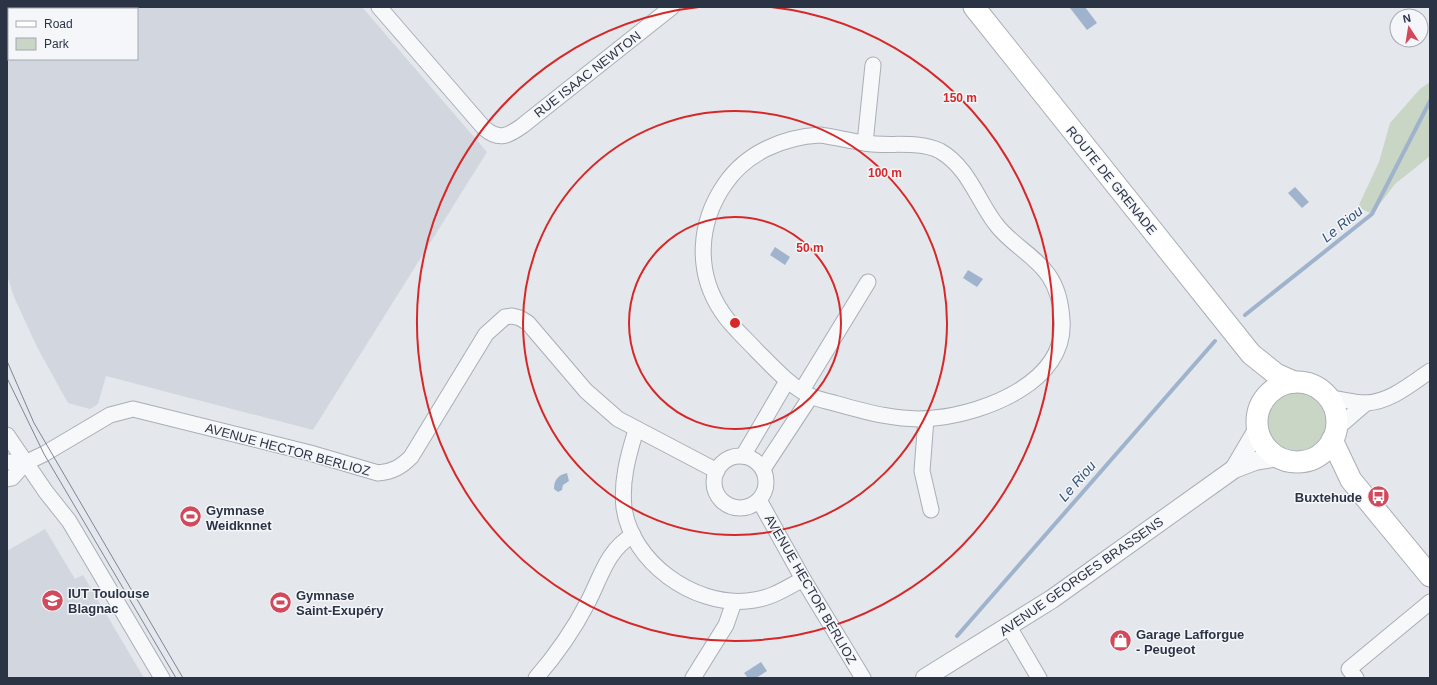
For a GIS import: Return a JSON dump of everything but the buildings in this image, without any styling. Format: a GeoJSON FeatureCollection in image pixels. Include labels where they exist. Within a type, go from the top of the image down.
{"type":"FeatureCollection","features":[{"type":"Feature","properties":{"kind":"main road","name":"ROUTE DE GRENADE"},"geometry":{"type":"LineString","coordinates":[[974,7],[1251,354]]}},
{"type":"Feature","properties":{"kind":"main road"},"geometry":{"type":"LineString","coordinates":[[1251,354],[1276,374],[1294,382],[1305,383],[1316,387],[1328,398],[1336,413],[1334,435],[1351,480],[1430,576]]}},
{"type":"Feature","properties":{"kind":"main road"},"geometry":{"type":"LineString","coordinates":[[1251,354],[1259,372],[1264,400]]}},
{"type":"Feature","properties":{"kind":"main road"},"geometry":{"type":"LineString","coordinates":[[1294,382],[1276,388],[1264,400],[1258,411],[1258,430],[1264,446],[1278,457],[1292,462],[1307,461],[1322,453],[1334,435]]}},
{"type":"Feature","properties":{"kind":"main road"},"geometry":{"type":"LineString","coordinates":[[1307,461],[1351,480]]}},
{"type":"Feature","properties":{"kind":"street","name":"RUE ISAAC NEWTON"},"geometry":{"type":"LineString","coordinates":[[384,9],[484,128],[492,134],[500,136],[511,134],[522,126],[672,7]]}},
{"type":"Feature","properties":{"kind":"street"},"geometry":{"type":"LineString","coordinates":[[865,143],[873,65]]}},
{"type":"Feature","properties":{"kind":"street"},"geometry":{"type":"LineString","coordinates":[[820,135],[865,143],[921,146],[938,150],[949,157],[971,183],[996,225],[1014,244],[1034,260],[1049,276],[1058,293],[1063,330],[1057,351],[1048,366],[1030,383],[985,406],[954,416],[926,419],[860,411],[806,393],[787,381],[722,312],[708,285],[703,254],[703,240],[707,217],[717,195],[732,174],[753,156],[778,142],[803,136],[820,135]]}},
{"type":"Feature","properties":{"kind":"street"},"geometry":{"type":"LineString","coordinates":[[763,469],[868,282]]}},
{"type":"Feature","properties":{"kind":"street","name":"AVENUE HECTOR BERLIOZ"},"geometry":{"type":"LineString","coordinates":[[25,462],[44,454],[110,415],[133,409],[310,453],[378,473],[388,473],[401,467],[411,457],[486,334],[505,317],[512,316],[520,318],[528,323],[601,406],[636,430],[717,471]]}},
{"type":"Feature","properties":{"kind":"street"},"geometry":{"type":"LineString","coordinates":[[1328,398],[1366,403],[1399,393],[1430,371]]}},
{"type":"Feature","properties":{"kind":"street"},"geometry":{"type":"LineString","coordinates":[[743,456],[787,381]]}},
{"type":"Feature","properties":{"kind":"street"},"geometry":{"type":"LineString","coordinates":[[1334,435],[1366,403]]}},
{"type":"Feature","properties":{"kind":"street"},"geometry":{"type":"LineString","coordinates":[[926,419],[922,471],[931,510]]}},
{"type":"Feature","properties":{"kind":"street"},"geometry":{"type":"LineString","coordinates":[[636,430],[629,454],[623,490],[628,522],[633,535],[657,568],[674,581],[688,589],[734,602],[767,598],[803,579]]}},
{"type":"Feature","properties":{"kind":"street","name":"AVENUE GEORGES BRASSENS"},"geometry":{"type":"LineString","coordinates":[[1234,469],[1258,430]]}},
{"type":"Feature","properties":{"kind":"street"},"geometry":{"type":"LineString","coordinates":[[7,435],[69,521],[162,678]]}},
{"type":"Feature","properties":{"kind":"street"},"geometry":{"type":"LineString","coordinates":[[743,456],[754,460],[763,469],[766,480],[765,491],[759,500],[750,506],[740,508],[726,502],[716,491],[714,481],[717,471],[723,462],[743,456]]}},
{"type":"Feature","properties":{"kind":"street","name":"AVENUE GEORGES BRASSENS"},"geometry":{"type":"LineString","coordinates":[[925,678],[1052,599],[1234,469],[1255,461],[1278,457]]}},
{"type":"Feature","properties":{"kind":"street"},"geometry":{"type":"LineString","coordinates":[[7,462],[25,462]]}},
{"type":"Feature","properties":{"kind":"street"},"geometry":{"type":"LineString","coordinates":[[7,480],[12,478],[25,462]]}},
{"type":"Feature","properties":{"kind":"street","name":"AVENUE HECTOR BERLIOZ"},"geometry":{"type":"LineString","coordinates":[[759,500],[803,579],[863,678]]}},
{"type":"Feature","properties":{"kind":"street"},"geometry":{"type":"LineString","coordinates":[[536,678],[551,661],[588,602],[607,559],[617,547],[633,535]]}},
{"type":"Feature","properties":{"kind":"street"},"geometry":{"type":"LineString","coordinates":[[693,678],[726,625],[734,602]]}},
{"type":"Feature","properties":{"kind":"street"},"geometry":{"type":"LineString","coordinates":[[1353,674],[1430,602]]}},
{"type":"Feature","properties":{"kind":"street"},"geometry":{"type":"LineString","coordinates":[[1009,627],[1039,678]]}},
{"type":"Feature","properties":{"kind":"shaded area"},"geometry":{"type":"Polygon","coordinates":[[[7,7],[362,7],[487,152],[313,430],[106,376],[98,404],[90,409],[68,403],[38,349],[14,297],[7,275],[7,7]]]}},
{"type":"Feature","properties":{"kind":"shaded area","name":"IUT Toulouse Blagnac"},"geometry":{"type":"Polygon","coordinates":[[[45,529],[75,579],[83,575],[144,678],[7,678],[7,551],[45,529]]]}},
{"type":"Feature","properties":{"kind":"green space"},"geometry":{"type":"Polygon","coordinates":[[[1430,82],[1430,156],[1395,184],[1372,214],[1358,207],[1379,162],[1390,123],[1420,89],[1430,82]]]}},
{"type":"Feature","properties":{"kind":"green space"},"geometry":{"type":"Polygon","coordinates":[[[1297,392],[1313,397],[1318,401],[1322,406],[1327,422],[1322,438],[1318,443],[1313,447],[1297,452],[1281,447],[1276,443],[1272,438],[1267,422],[1272,406],[1276,401],[1281,397],[1297,392]]]}},
{"type":"Feature","properties":{"kind":"water"},"geometry":{"type":"Polygon","coordinates":[[[1085,7],[1097,23],[1087,30],[1070,8],[1085,7]]]}},
{"type":"Feature","properties":{"kind":"water"},"geometry":{"type":"Polygon","coordinates":[[[1295,187],[1309,202],[1302,208],[1288,193],[1295,187]]]}},
{"type":"Feature","properties":{"kind":"water"},"geometry":{"type":"Polygon","coordinates":[[[775,247],[790,257],[785,265],[770,255],[775,247]]]}},
{"type":"Feature","properties":{"kind":"water"},"geometry":{"type":"Polygon","coordinates":[[[968,270],[983,279],[977,287],[963,278],[968,270]]]}},
{"type":"Feature","properties":{"kind":"water"},"geometry":{"type":"Polygon","coordinates":[[[567,473],[569,481],[563,485],[562,490],[558,492],[554,489],[555,483],[561,475],[567,473]]]}},
{"type":"Feature","properties":{"kind":"water"},"geometry":{"type":"Polygon","coordinates":[[[761,662],[767,671],[756,678],[748,678],[744,673],[761,662]]]}},
{"type":"Feature","properties":{"kind":"waterway","name":"Le Riou"},"geometry":{"type":"LineString","coordinates":[[1245,315],[1372,214],[1430,101]]}},
{"type":"Feature","properties":{"kind":"waterway","name":"Le Riou"},"geometry":{"type":"LineString","coordinates":[[957,636],[1215,341]]}},
{"type":"Feature","properties":{"kind":"tram line"},"geometry":{"type":"LineString","coordinates":[[7,361],[34,423],[183,678]]}},
{"type":"Feature","properties":{"kind":"tram line"},"geometry":{"type":"LineString","coordinates":[[7,378],[44,454],[176,678]]}},
{"type":"Feature","properties":{"kind":"place","name":"Buxtehude"},"geometry":{"type":"Point","coordinates":[1378,497]}},
{"type":"Feature","properties":{"kind":"place","name":"Gymnase Weidknnet"},"geometry":{"type":"Point","coordinates":[190,517]}},
{"type":"Feature","properties":{"kind":"place","name":"IUT Toulouse Blagnac"},"geometry":{"type":"Point","coordinates":[52,600]}},
{"type":"Feature","properties":{"kind":"place","name":"Gymnase Saint-Exupéry"},"geometry":{"type":"Point","coordinates":[280,602]}},
{"type":"Feature","properties":{"kind":"place","name":"Garage Lafforgue - Peugeot"},"geometry":{"type":"Point","coordinates":[1120,641]}}]}
